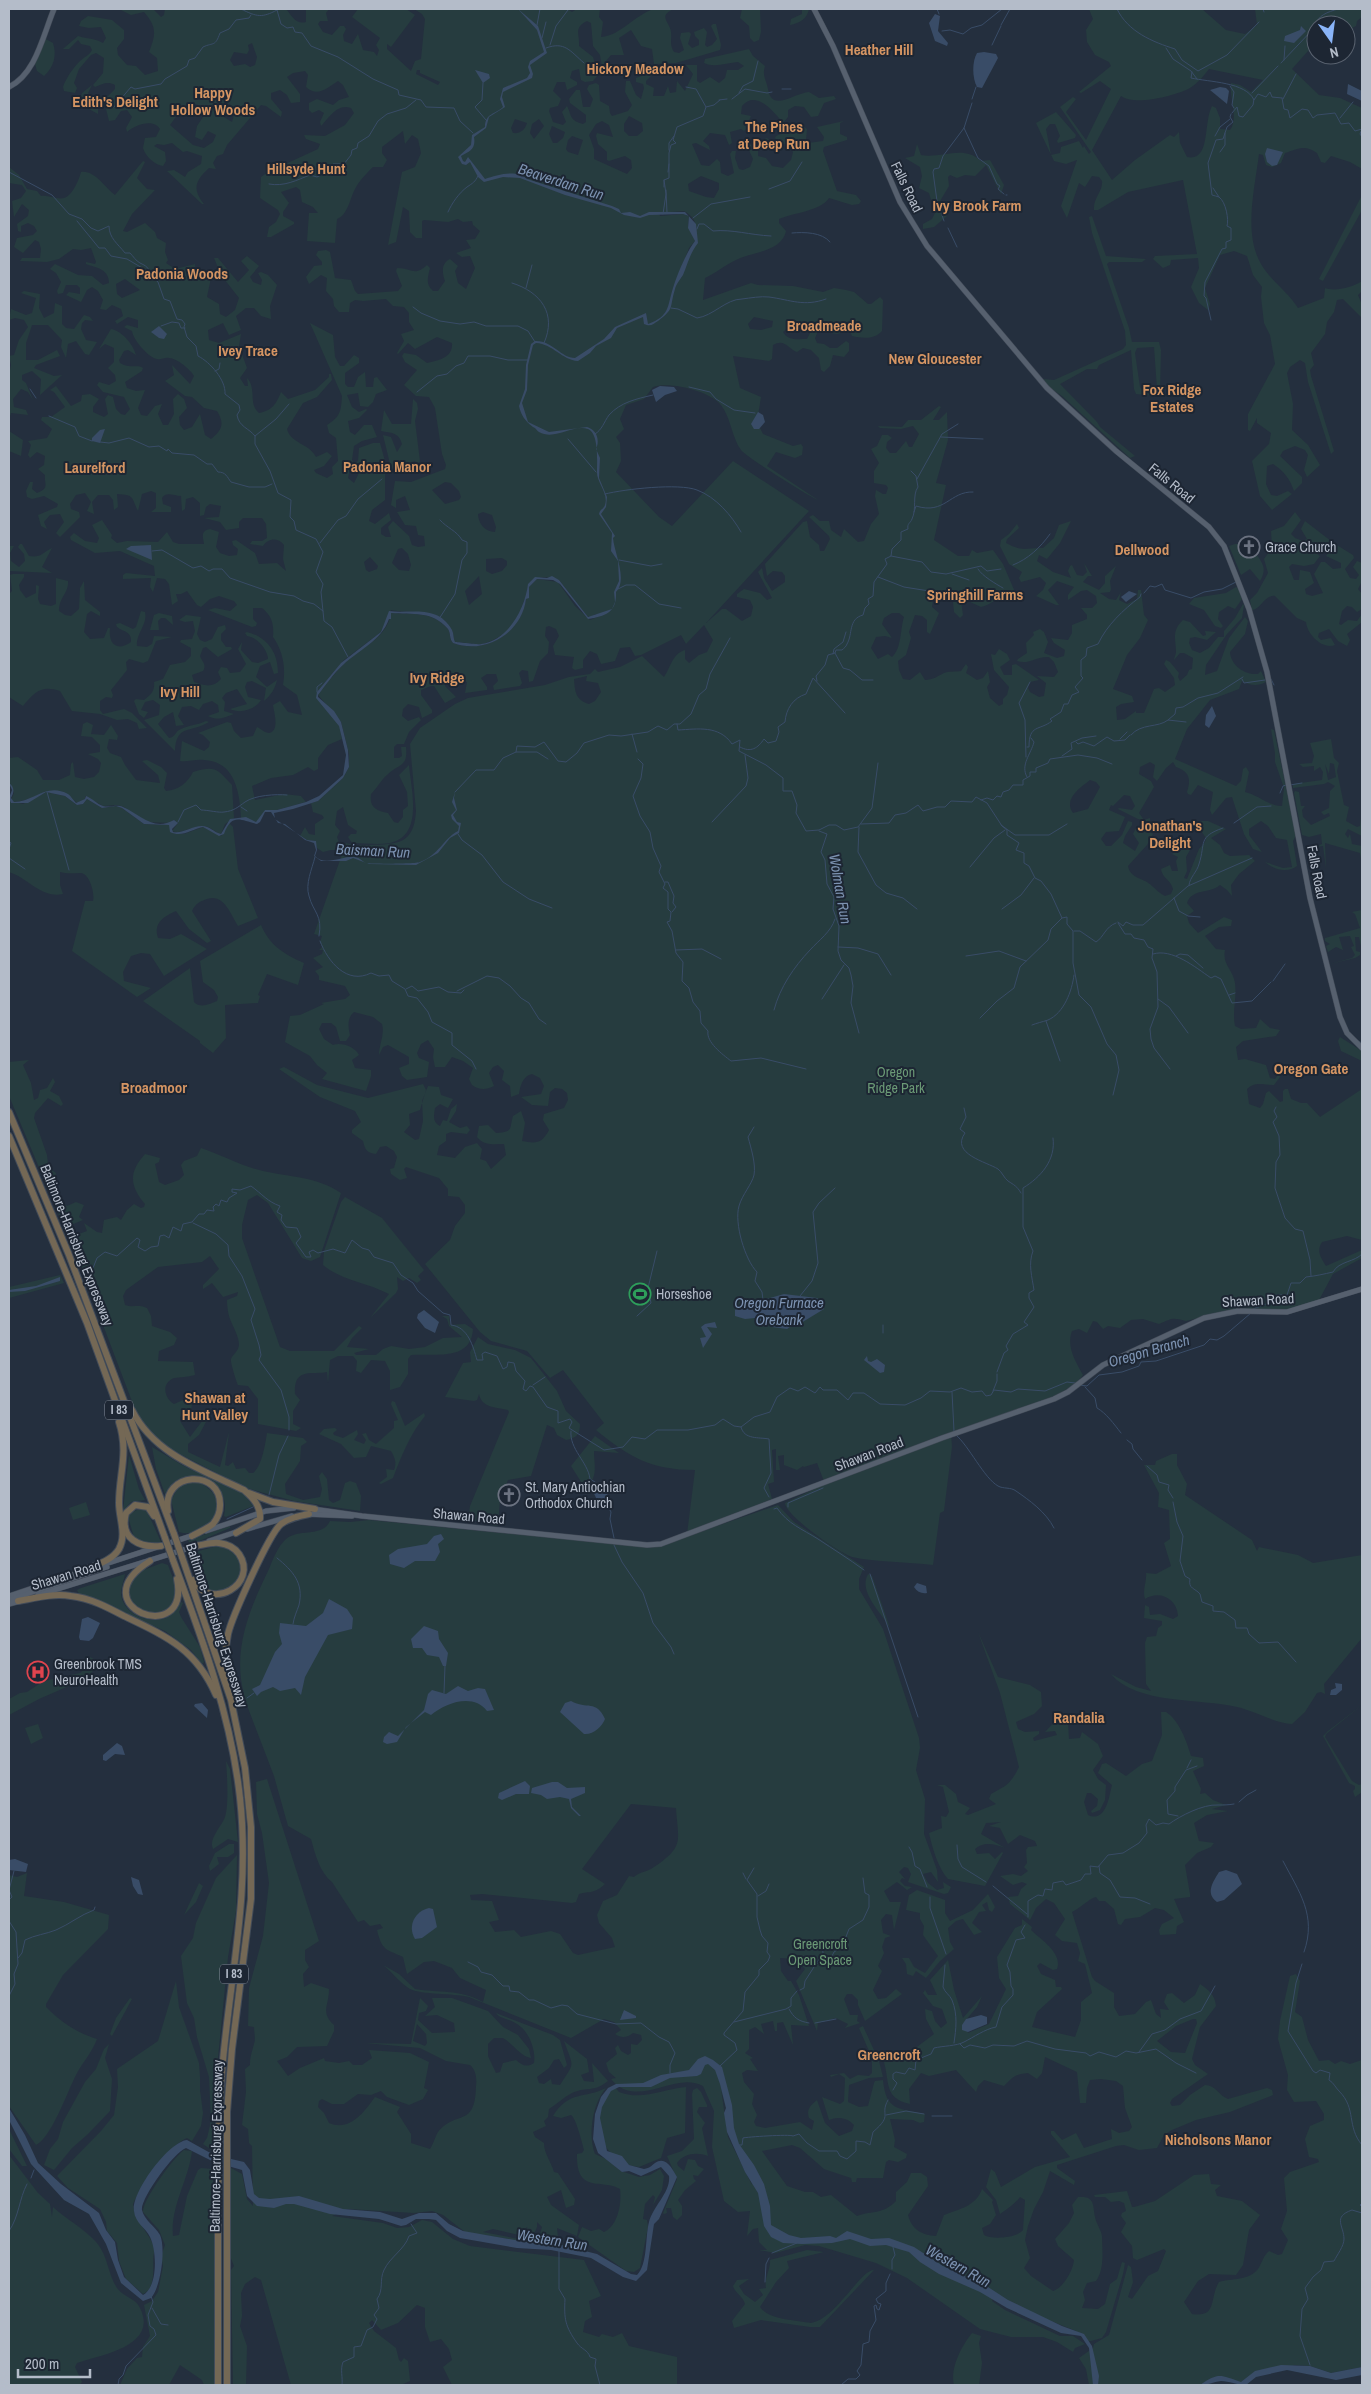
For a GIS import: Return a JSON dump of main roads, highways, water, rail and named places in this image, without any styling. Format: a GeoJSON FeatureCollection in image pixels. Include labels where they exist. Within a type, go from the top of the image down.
{"type":"FeatureCollection","features":[{"type":"Feature","properties":{"kind":"highway","name":"Baltimore-Harrisburg Expressway"},"geometry":{"type":"LineString","coordinates":[[9,1112],[69,1255],[183,1559],[230,1700],[245,1768],[252,1870],[250,1913],[230,2065],[226,2151],[227,2385]]}},
{"type":"Feature","properties":{"kind":"highway","name":"Baltimore-Harrisburg Expressway"},"geometry":{"type":"LineString","coordinates":[[9,1136],[70,1283],[163,1541],[199,1632],[226,1716],[240,1800],[243,1879],[241,1921],[221,2075],[218,2148],[218,2385]]}},
{"type":"Feature","properties":{"kind":"highway"},"geometry":{"type":"LineString","coordinates":[[70,1283],[158,1524],[163,1541],[146,1547],[135,1542],[129,1536],[125,1516],[133,1506],[142,1505],[150,1510],[158,1524]]}},
{"type":"Feature","properties":{"kind":"highway"},"geometry":{"type":"LineString","coordinates":[[118,1382],[140,1424],[156,1442],[179,1459],[273,1502],[315,1509]]}},
{"type":"Feature","properties":{"kind":"highway"},"geometry":{"type":"LineString","coordinates":[[83,1571],[111,1558],[118,1551],[123,1539],[119,1502],[124,1451],[122,1430],[114,1404]]}},
{"type":"Feature","properties":{"kind":"highway"},"geometry":{"type":"LineString","coordinates":[[171,1527],[167,1504],[173,1489],[187,1480],[204,1481],[218,1494],[219,1511],[213,1524],[192,1536]]}},
{"type":"Feature","properties":{"kind":"highway"},"geometry":{"type":"LineString","coordinates":[[236,1532],[259,1521],[260,1513],[254,1500],[244,1490]]}},
{"type":"Feature","properties":{"kind":"highway"},"geometry":{"type":"LineString","coordinates":[[230,1700],[225,1661],[227,1641],[234,1615],[275,1530],[290,1519],[309,1514]]}},
{"type":"Feature","properties":{"kind":"highway"},"geometry":{"type":"LineString","coordinates":[[183,1559],[195,1584],[207,1593],[224,1594],[238,1584],[243,1575],[243,1564],[234,1549],[218,1543],[196,1546]]}},
{"type":"Feature","properties":{"kind":"highway"},"geometry":{"type":"LineString","coordinates":[[150,1561],[134,1572],[127,1584],[127,1598],[138,1613],[155,1617],[171,1609],[179,1593],[172,1561]]}},
{"type":"Feature","properties":{"kind":"highway"},"geometry":{"type":"LineString","coordinates":[[176,1576],[199,1632]]}},
{"type":"Feature","properties":{"kind":"highway"},"geometry":{"type":"LineString","coordinates":[[18,1601],[50,1595],[80,1597],[100,1604],[167,1637],[186,1651],[202,1669],[226,1716]]}},
{"type":"Feature","properties":{"kind":"main road"},"geometry":{"type":"LineString","coordinates":[[9,87],[18,82],[28,70],[54,9]]}},
{"type":"Feature","properties":{"kind":"main road","name":"Falls Road"},"geometry":{"type":"LineString","coordinates":[[814,9],[833,46],[900,202],[927,246],[1047,388],[1116,451],[1209,527],[1224,546],[1249,609],[1267,672],[1310,898],[1340,1017],[1347,1032],[1362,1048]]}},
{"type":"Feature","properties":{"kind":"main road","name":"Shawan Road"},"geometry":{"type":"LineString","coordinates":[[9,1604],[150,1561],[276,1519],[309,1514],[362,1516],[647,1545],[661,1544],[784,1499],[924,1444],[1040,1405],[1064,1394],[1103,1365],[1192,1322],[1218,1313],[1252,1311],[1275,1313],[1292,1311],[1362,1290]]}},
{"type":"Feature","properties":{"kind":"main road","name":"Shawan Road"},"geometry":{"type":"LineString","coordinates":[[9,1596],[147,1551],[163,1541],[192,1536],[260,1513],[285,1508],[345,1512],[362,1516]]}},
{"type":"Feature","properties":{"kind":"main road"},"geometry":{"type":"LineString","coordinates":[[9,1600],[147,1551]]}},
{"type":"Feature","properties":{"kind":"water"},"geometry":{"type":"Polygon","coordinates":[[[518,9],[538,26],[547,53],[530,65],[533,74],[532,78],[503,92],[502,97],[505,107],[489,117],[486,128],[474,137],[472,149],[461,156],[463,161],[465,162],[468,157],[485,179],[506,174],[517,174],[527,179],[612,206],[619,209],[621,213],[630,212],[640,216],[649,212],[685,212],[689,216],[683,214],[649,215],[640,218],[624,215],[611,208],[565,195],[520,178],[503,177],[484,182],[478,177],[470,162],[466,165],[462,164],[458,157],[471,145],[472,135],[485,127],[485,122],[489,116],[503,107],[500,99],[503,88],[527,78],[530,73],[528,67],[530,61],[544,52],[537,30],[518,9]]]}},
{"type":"Feature","properties":{"kind":"water"},"geometry":{"type":"Polygon","coordinates":[[[935,14],[940,16],[938,31],[948,43],[947,46],[935,41],[929,23],[935,14]]]}},
{"type":"Feature","properties":{"kind":"water"},"geometry":{"type":"Polygon","coordinates":[[[1301,26],[1306,31],[1294,43],[1284,41],[1285,36],[1300,30],[1301,26]]]}},
{"type":"Feature","properties":{"kind":"water"},"geometry":{"type":"Polygon","coordinates":[[[977,53],[996,54],[998,58],[982,88],[977,87],[975,83],[973,65],[977,53]]]}},
{"type":"Feature","properties":{"kind":"water"},"geometry":{"type":"Polygon","coordinates":[[[475,70],[489,74],[490,78],[483,83],[475,70]]]}},
{"type":"Feature","properties":{"kind":"water"},"geometry":{"type":"Polygon","coordinates":[[[1348,84],[1362,91],[1362,101],[1347,94],[1348,84]]]}},
{"type":"Feature","properties":{"kind":"water"},"geometry":{"type":"Polygon","coordinates":[[[1220,87],[1226,88],[1229,91],[1227,104],[1210,90],[1220,87]]]}},
{"type":"Feature","properties":{"kind":"water"},"geometry":{"type":"Polygon","coordinates":[[[1267,148],[1283,152],[1277,165],[1272,166],[1267,162],[1265,154],[1267,148]]]}},
{"type":"Feature","properties":{"kind":"water"},"geometry":{"type":"Polygon","coordinates":[[[689,216],[696,224],[698,243],[691,254],[683,275],[676,285],[671,308],[667,313],[655,323],[650,325],[644,324],[643,317],[617,328],[611,338],[596,346],[590,353],[578,361],[567,358],[547,346],[536,343],[533,345],[528,365],[527,390],[522,403],[528,422],[524,418],[519,406],[525,389],[526,365],[531,344],[535,341],[546,343],[565,355],[575,358],[604,339],[615,327],[646,313],[648,324],[664,314],[680,270],[695,241],[688,228],[689,216]]]}},
{"type":"Feature","properties":{"kind":"water"},"geometry":{"type":"Polygon","coordinates":[[[159,326],[167,334],[164,339],[151,332],[159,326]]]}},
{"type":"Feature","properties":{"kind":"water"},"geometry":{"type":"Polygon","coordinates":[[[660,386],[674,387],[677,391],[665,395],[656,402],[652,390],[660,386]]]}},
{"type":"Feature","properties":{"kind":"water"},"geometry":{"type":"Polygon","coordinates":[[[758,412],[763,415],[765,422],[759,429],[754,429],[751,424],[758,412]]]}},
{"type":"Feature","properties":{"kind":"water"},"geometry":{"type":"Polygon","coordinates":[[[528,422],[549,432],[587,427],[593,430],[597,436],[597,447],[592,432],[588,429],[582,428],[551,435],[538,432],[528,422]]]}},
{"type":"Feature","properties":{"kind":"water"},"geometry":{"type":"Polygon","coordinates":[[[105,429],[100,443],[92,441],[92,438],[100,430],[105,429]]]}},
{"type":"Feature","properties":{"kind":"water"},"geometry":{"type":"Polygon","coordinates":[[[597,451],[600,458],[599,478],[607,497],[606,507],[601,514],[615,536],[613,538],[618,561],[611,551],[612,533],[599,514],[606,501],[597,475],[597,451]]]}},
{"type":"Feature","properties":{"kind":"water"},"geometry":{"type":"Polygon","coordinates":[[[151,545],[152,560],[126,549],[131,546],[151,545]]]}},
{"type":"Feature","properties":{"kind":"water"},"geometry":{"type":"Polygon","coordinates":[[[618,562],[621,580],[616,592],[615,604],[612,609],[615,602],[614,592],[619,581],[618,562]]]}},
{"type":"Feature","properties":{"kind":"water"},"geometry":{"type":"Polygon","coordinates":[[[552,576],[559,580],[588,617],[612,609],[605,614],[588,619],[560,584],[553,580],[537,579],[529,587],[529,598],[526,599],[523,611],[510,631],[489,643],[477,646],[453,643],[448,629],[442,623],[428,616],[391,613],[391,619],[389,619],[381,633],[339,668],[318,695],[334,711],[341,722],[348,750],[349,767],[343,778],[318,801],[274,813],[275,818],[271,812],[265,812],[257,824],[241,820],[233,821],[227,827],[224,834],[219,836],[203,827],[183,834],[174,834],[170,832],[169,825],[144,824],[116,806],[123,807],[153,823],[160,824],[174,820],[178,823],[172,829],[173,832],[202,826],[221,834],[230,819],[246,817],[256,822],[265,810],[277,810],[306,802],[319,796],[343,775],[346,755],[339,726],[316,698],[317,692],[341,663],[381,632],[389,611],[431,613],[439,616],[446,622],[452,630],[455,642],[480,644],[491,641],[507,630],[519,612],[528,584],[535,577],[547,578],[552,576]]]}},
{"type":"Feature","properties":{"kind":"water"},"geometry":{"type":"Polygon","coordinates":[[[1129,591],[1137,594],[1126,602],[1121,597],[1129,591]]]}},
{"type":"Feature","properties":{"kind":"water"},"geometry":{"type":"Polygon","coordinates":[[[1212,706],[1216,716],[1209,728],[1205,725],[1206,715],[1212,706]]]}},
{"type":"Feature","properties":{"kind":"water"},"geometry":{"type":"Polygon","coordinates":[[[9,783],[13,788],[11,798],[14,802],[28,799],[47,791],[53,790],[69,795],[76,803],[85,799],[86,796],[103,806],[111,807],[102,808],[87,799],[83,804],[77,805],[65,796],[46,792],[28,803],[11,803],[9,798],[12,790],[9,783]]]}},
{"type":"Feature","properties":{"kind":"water"},"geometry":{"type":"Polygon","coordinates":[[[455,792],[454,798],[457,810],[453,815],[457,822],[461,823],[459,833],[450,838],[438,853],[416,865],[366,863],[417,863],[432,855],[448,838],[458,831],[459,826],[452,819],[451,815],[456,810],[452,802],[455,792]]]}},
{"type":"Feature","properties":{"kind":"water"},"geometry":{"type":"Polygon","coordinates":[[[296,833],[307,840],[316,841],[317,850],[315,856],[324,861],[321,861],[314,856],[316,850],[314,843],[305,840],[296,833]]]}},
{"type":"Feature","properties":{"kind":"water"},"geometry":{"type":"Polygon","coordinates":[[[356,857],[365,862],[353,858],[346,861],[329,861],[356,857]]]}},
{"type":"Feature","properties":{"kind":"water"},"geometry":{"type":"Polygon","coordinates":[[[60,1277],[60,1281],[25,1291],[9,1292],[9,1290],[36,1286],[60,1277]]]}},
{"type":"Feature","properties":{"kind":"water","name":"Oregon Furnace Orebank"},"geometry":{"type":"Polygon","coordinates":[[[784,1294],[817,1298],[824,1305],[824,1309],[801,1323],[794,1321],[794,1324],[787,1329],[772,1327],[755,1318],[745,1319],[735,1316],[735,1310],[745,1302],[756,1302],[784,1294]]]}},
{"type":"Feature","properties":{"kind":"water"},"geometry":{"type":"Polygon","coordinates":[[[424,1310],[439,1322],[435,1333],[425,1328],[417,1318],[418,1314],[424,1310]]]}},
{"type":"Feature","properties":{"kind":"water"},"geometry":{"type":"Polygon","coordinates":[[[715,1322],[717,1328],[707,1327],[712,1334],[703,1348],[700,1338],[706,1337],[701,1327],[715,1322]]]}},
{"type":"Feature","properties":{"kind":"water"},"geometry":{"type":"Polygon","coordinates":[[[867,1356],[868,1361],[871,1362],[877,1359],[885,1365],[884,1372],[880,1373],[864,1360],[867,1356]]]}},
{"type":"Feature","properties":{"kind":"water"},"geometry":{"type":"Polygon","coordinates":[[[600,1484],[605,1487],[608,1497],[606,1500],[597,1500],[591,1487],[600,1484]]]}},
{"type":"Feature","properties":{"kind":"water"},"geometry":{"type":"Polygon","coordinates":[[[441,1534],[444,1539],[438,1544],[440,1552],[435,1561],[415,1561],[404,1568],[390,1564],[389,1555],[398,1549],[427,1544],[434,1536],[441,1534]]]}},
{"type":"Feature","properties":{"kind":"water"},"geometry":{"type":"Polygon","coordinates":[[[917,1583],[926,1586],[927,1593],[921,1593],[914,1587],[917,1583]]]}},
{"type":"Feature","properties":{"kind":"water"},"geometry":{"type":"Polygon","coordinates":[[[329,1599],[347,1609],[353,1618],[352,1629],[328,1635],[305,1677],[301,1695],[295,1688],[280,1691],[273,1687],[261,1692],[257,1696],[252,1689],[260,1685],[275,1652],[282,1644],[279,1633],[280,1623],[306,1626],[323,1613],[329,1599]]]}},
{"type":"Feature","properties":{"kind":"water"},"geometry":{"type":"Polygon","coordinates":[[[88,1617],[100,1623],[93,1638],[89,1641],[80,1640],[82,1619],[88,1617]]]}},
{"type":"Feature","properties":{"kind":"water"},"geometry":{"type":"Polygon","coordinates":[[[424,1626],[438,1631],[439,1639],[448,1653],[446,1666],[443,1666],[439,1657],[427,1655],[422,1648],[413,1648],[411,1639],[424,1626]]]}},
{"type":"Feature","properties":{"kind":"water"},"geometry":{"type":"Polygon","coordinates":[[[1335,1683],[1342,1684],[1342,1690],[1336,1695],[1330,1695],[1331,1690],[1336,1688],[1335,1683]]]}},
{"type":"Feature","properties":{"kind":"water"},"geometry":{"type":"Polygon","coordinates":[[[458,1686],[468,1691],[478,1688],[485,1689],[494,1710],[487,1711],[475,1702],[460,1701],[444,1706],[431,1715],[425,1712],[411,1723],[424,1710],[428,1694],[432,1690],[446,1694],[458,1686]]]}},
{"type":"Feature","properties":{"kind":"water"},"geometry":{"type":"Polygon","coordinates":[[[571,1701],[598,1709],[605,1719],[602,1725],[594,1732],[584,1734],[560,1712],[565,1703],[571,1701]]]}},
{"type":"Feature","properties":{"kind":"water"},"geometry":{"type":"Polygon","coordinates":[[[202,1703],[208,1710],[207,1718],[194,1706],[195,1704],[202,1703]]]}},
{"type":"Feature","properties":{"kind":"water"},"geometry":{"type":"Polygon","coordinates":[[[404,1730],[397,1742],[387,1744],[383,1742],[384,1737],[389,1732],[398,1736],[404,1730]]]}},
{"type":"Feature","properties":{"kind":"water"},"geometry":{"type":"Polygon","coordinates":[[[117,1743],[122,1746],[125,1755],[115,1754],[106,1761],[103,1760],[103,1755],[117,1743]]]}},
{"type":"Feature","properties":{"kind":"water"},"geometry":{"type":"Polygon","coordinates":[[[525,1781],[530,1786],[529,1794],[516,1794],[502,1800],[498,1798],[499,1793],[525,1781]]]}},
{"type":"Feature","properties":{"kind":"water"},"geometry":{"type":"Polygon","coordinates":[[[558,1782],[567,1788],[585,1787],[585,1793],[571,1799],[572,1807],[581,1816],[571,1808],[569,1799],[560,1797],[547,1799],[541,1795],[531,1793],[532,1788],[558,1782]]]}},
{"type":"Feature","properties":{"kind":"water"},"geometry":{"type":"Polygon","coordinates":[[[15,1859],[28,1864],[26,1872],[9,1870],[9,1860],[15,1859]]]}},
{"type":"Feature","properties":{"kind":"water"},"geometry":{"type":"Polygon","coordinates":[[[1226,1870],[1237,1874],[1242,1884],[1224,1900],[1217,1902],[1211,1895],[1211,1887],[1219,1872],[1226,1870]]]}},
{"type":"Feature","properties":{"kind":"water"},"geometry":{"type":"Polygon","coordinates":[[[131,1877],[139,1880],[143,1895],[138,1894],[133,1886],[131,1877]]]}},
{"type":"Feature","properties":{"kind":"water"},"geometry":{"type":"Polygon","coordinates":[[[429,1908],[433,1909],[437,1927],[422,1938],[415,1939],[412,1924],[420,1912],[429,1908]]]}},
{"type":"Feature","properties":{"kind":"water"},"geometry":{"type":"Polygon","coordinates":[[[624,2010],[636,2016],[636,2018],[620,2020],[624,2010]]]}},
{"type":"Feature","properties":{"kind":"water"},"geometry":{"type":"Polygon","coordinates":[[[981,2015],[987,2017],[987,2024],[968,2032],[962,2030],[962,2025],[966,2019],[981,2015]]]}},
{"type":"Feature","properties":{"kind":"water"},"geometry":{"type":"Polygon","coordinates":[[[705,2056],[722,2067],[732,2105],[734,2128],[739,2144],[754,2165],[764,2184],[770,2206],[771,2225],[789,2235],[801,2238],[830,2236],[836,2238],[847,2231],[871,2239],[889,2238],[914,2247],[943,2266],[988,2287],[1008,2300],[1062,2326],[1084,2334],[1092,2346],[1099,2376],[1098,2385],[1093,2385],[1089,2348],[1081,2336],[1061,2333],[1007,2308],[980,2292],[939,2274],[920,2262],[909,2252],[886,2245],[870,2246],[850,2239],[832,2243],[802,2244],[783,2243],[771,2237],[764,2226],[758,2193],[745,2172],[727,2132],[724,2113],[726,2108],[720,2084],[715,2070],[708,2064],[705,2065],[701,2074],[697,2076],[670,2078],[651,2087],[619,2087],[611,2091],[602,2107],[600,2118],[607,2151],[622,2156],[629,2165],[644,2169],[659,2161],[666,2162],[677,2177],[659,2219],[654,2224],[647,2270],[636,2281],[623,2277],[591,2258],[551,2250],[517,2248],[460,2238],[447,2231],[436,2220],[416,2219],[401,2226],[379,2219],[330,2214],[294,2204],[286,2204],[274,2208],[257,2206],[247,2196],[242,2170],[214,2162],[186,2148],[166,2166],[146,2196],[143,2204],[143,2214],[160,2235],[163,2249],[162,2267],[155,2293],[151,2298],[143,2301],[121,2283],[106,2244],[89,2214],[64,2200],[31,2164],[9,2120],[9,2108],[25,2135],[38,2163],[61,2184],[99,2213],[106,2230],[115,2242],[118,2260],[124,2277],[143,2295],[148,2291],[154,2277],[155,2259],[150,2237],[135,2215],[135,2203],[144,2181],[161,2159],[170,2149],[187,2140],[214,2155],[244,2162],[250,2170],[254,2194],[259,2198],[270,2199],[299,2196],[343,2209],[380,2212],[402,2219],[419,2213],[436,2213],[449,2224],[463,2231],[526,2242],[557,2244],[597,2254],[631,2274],[637,2275],[641,2270],[645,2257],[649,2222],[665,2193],[669,2176],[661,2167],[641,2176],[629,2171],[622,2172],[598,2153],[593,2139],[595,2114],[601,2097],[608,2088],[616,2084],[643,2083],[661,2075],[689,2070],[698,2059],[705,2056]]]}},
{"type":"Feature","properties":{"kind":"water"},"geometry":{"type":"Polygon","coordinates":[[[1281,2365],[1310,2366],[1331,2373],[1362,2367],[1362,2375],[1336,2380],[1287,2370],[1256,2377],[1246,2385],[1221,2381],[1200,2385],[1216,2376],[1241,2382],[1255,2371],[1281,2365]]]}},
{"type":"Feature","properties":{"kind":"waterway"},"geometry":{"type":"LineString","coordinates":[[241,9],[259,16],[277,10],[281,24],[287,28],[293,27],[295,32],[302,33],[311,46],[338,57],[373,79],[398,90],[399,95],[421,100],[426,107],[454,108],[460,121],[473,133]]}},
{"type":"Feature","properties":{"kind":"waterway"},"geometry":{"type":"LineString","coordinates":[[537,25],[540,9]]}},
{"type":"Feature","properties":{"kind":"waterway"},"geometry":{"type":"LineString","coordinates":[[937,9],[939,14]]}},
{"type":"Feature","properties":{"kind":"waterway"},"geometry":{"type":"LineString","coordinates":[[942,31],[950,30],[963,34],[971,28],[982,25],[1002,9]]}},
{"type":"Feature","properties":{"kind":"waterway"},"geometry":{"type":"LineString","coordinates":[[1001,25],[1010,9]]}},
{"type":"Feature","properties":{"kind":"waterway"},"geometry":{"type":"LineString","coordinates":[[1117,9],[1134,30],[1158,43],[1175,49],[1182,60],[1198,71],[1227,55],[1259,22]]}},
{"type":"Feature","properties":{"kind":"waterway"},"geometry":{"type":"LineString","coordinates":[[1281,63],[1315,27],[1321,17],[1338,9]]}},
{"type":"Feature","properties":{"kind":"waterway"},"geometry":{"type":"LineString","coordinates":[[550,45],[556,26],[568,10]]}},
{"type":"Feature","properties":{"kind":"waterway"},"geometry":{"type":"LineString","coordinates":[[114,107],[131,87],[135,89],[161,84],[165,79],[187,66],[189,60],[195,58],[203,47],[214,43],[220,33],[229,29],[236,20],[249,18],[251,15]]}},
{"type":"Feature","properties":{"kind":"waterway"},"geometry":{"type":"LineString","coordinates":[[542,38],[546,22]]}},
{"type":"Feature","properties":{"kind":"waterway"},"geometry":{"type":"LineString","coordinates":[[992,45],[1001,26]]}},
{"type":"Feature","properties":{"kind":"waterway"},"geometry":{"type":"LineString","coordinates":[[546,48],[553,46],[567,48],[584,63]]}},
{"type":"Feature","properties":{"kind":"waterway"},"geometry":{"type":"LineString","coordinates":[[1284,60],[1285,46]]}},
{"type":"Feature","properties":{"kind":"waterway","name":"Beaverdam Run"},"geometry":{"type":"LineString","coordinates":[[1166,48],[1173,59],[1191,71],[1197,79]]}},
{"type":"Feature","properties":{"kind":"waterway"},"geometry":{"type":"LineString","coordinates":[[739,93],[743,86],[753,81],[758,61]]}},
{"type":"Feature","properties":{"kind":"waterway"},"geometry":{"type":"LineString","coordinates":[[1252,93],[1278,66]]}},
{"type":"Feature","properties":{"kind":"waterway","name":"Beaverdam Run"},"geometry":{"type":"LineString","coordinates":[[1192,72],[1191,78],[1235,86],[1250,94],[1254,100],[1258,94],[1266,97],[1270,92],[1272,97],[1282,98]]}},
{"type":"Feature","properties":{"kind":"waterway"},"geometry":{"type":"LineString","coordinates":[[1283,99],[1296,74]]}},
{"type":"Feature","properties":{"kind":"waterway"},"geometry":{"type":"LineString","coordinates":[[483,83],[482,100],[475,107],[486,120]]}},
{"type":"Feature","properties":{"kind":"waterway"},"geometry":{"type":"LineString","coordinates":[[1230,86],[1234,92],[1232,105],[1234,108]]}},
{"type":"Feature","properties":{"kind":"waterway"},"geometry":{"type":"LineString","coordinates":[[663,214],[666,194],[664,180],[669,178],[669,153],[671,145],[676,143],[673,140],[677,127],[703,116],[706,107],[696,89],[686,87]]}},
{"type":"Feature","properties":{"kind":"waterway"},"geometry":{"type":"LineString","coordinates":[[972,99],[976,87]]}},
{"type":"Feature","properties":{"kind":"waterway"},"geometry":{"type":"LineString","coordinates":[[732,99],[745,89],[767,93],[772,92]]}},
{"type":"Feature","properties":{"kind":"waterway"},"geometry":{"type":"LineString","coordinates":[[782,89],[791,89]]}},
{"type":"Feature","properties":{"kind":"waterway","name":"Beaverdam Run"},"geometry":{"type":"LineString","coordinates":[[1282,98],[1284,109],[1288,110],[1290,118],[1302,109],[1308,110],[1313,118],[1317,115],[1335,113],[1341,124],[1349,123],[1355,131],[1362,129],[1360,134],[1362,137]]}},
{"type":"Feature","properties":{"kind":"waterway"},"geometry":{"type":"LineString","coordinates":[[719,100],[727,99]]}},
{"type":"Feature","properties":{"kind":"waterway"},"geometry":{"type":"LineString","coordinates":[[1232,113],[1237,107],[1239,116],[1243,117],[1253,105],[1254,99]]}},
{"type":"Feature","properties":{"kind":"waterway"},"geometry":{"type":"LineString","coordinates":[[269,184],[285,184],[310,175],[317,177],[323,174],[326,168],[331,168],[333,164],[344,164],[351,155],[352,150],[357,148],[358,143],[369,136],[378,121],[387,114],[406,108],[416,100]]}},
{"type":"Feature","properties":{"kind":"waterway"},"geometry":{"type":"LineString","coordinates":[[706,107],[714,105],[720,100]]}},
{"type":"Feature","properties":{"kind":"waterway"},"geometry":{"type":"LineString","coordinates":[[1340,118],[1353,102]]}},
{"type":"Feature","properties":{"kind":"waterway"},"geometry":{"type":"LineString","coordinates":[[944,221],[937,201],[933,172],[934,169],[939,168],[943,156],[964,128],[972,103]]}},
{"type":"Feature","properties":{"kind":"waterway"},"geometry":{"type":"LineString","coordinates":[[1211,320],[1204,296],[1205,282],[1222,249],[1226,248],[1226,242],[1231,240],[1231,228],[1227,226],[1227,216],[1221,199],[1212,195],[1208,163],[1216,140],[1223,139],[1227,127],[1233,122],[1230,117],[1231,114]]}},
{"type":"Feature","properties":{"kind":"waterway"},"geometry":{"type":"LineString","coordinates":[[1215,136],[1220,127],[1230,119]]}},
{"type":"Feature","properties":{"kind":"waterway"},"geometry":{"type":"LineString","coordinates":[[964,128],[978,158],[989,166],[997,184],[1000,186],[998,189],[1004,194]]}},
{"type":"Feature","properties":{"kind":"waterway"},"geometry":{"type":"LineString","coordinates":[[1220,152],[1225,145],[1225,133]]}},
{"type":"Feature","properties":{"kind":"waterway"},"geometry":{"type":"LineString","coordinates":[[669,150],[669,143],[674,136]]}},
{"type":"Feature","properties":{"kind":"waterway"},"geometry":{"type":"LineString","coordinates":[[769,189],[790,181],[802,162]]}},
{"type":"Feature","properties":{"kind":"waterway"},"geometry":{"type":"LineString","coordinates":[[668,172],[669,164]]}},
{"type":"Feature","properties":{"kind":"waterway"},"geometry":{"type":"LineString","coordinates":[[9,172],[52,195],[69,214],[82,219],[91,228],[98,231],[109,226],[112,237],[125,253],[130,253],[137,261],[147,267],[150,275],[158,282],[164,299],[170,301],[177,319],[182,320],[185,324],[187,337],[196,346],[198,356],[220,377],[225,394],[239,405],[238,419],[255,436]]}},
{"type":"Feature","properties":{"kind":"waterway"},"geometry":{"type":"LineString","coordinates":[[448,212],[459,195],[478,176]]}},
{"type":"Feature","properties":{"kind":"waterway"},"geometry":{"type":"LineString","coordinates":[[664,180],[664,187]]}},
{"type":"Feature","properties":{"kind":"waterway"},"geometry":{"type":"LineString","coordinates":[[1213,188],[1219,197]]}},
{"type":"Feature","properties":{"kind":"waterway"},"geometry":{"type":"LineString","coordinates":[[666,190],[667,213]]}},
{"type":"Feature","properties":{"kind":"waterway"},"geometry":{"type":"LineString","coordinates":[[693,218],[711,204],[750,197]]}},
{"type":"Feature","properties":{"kind":"waterway"},"geometry":{"type":"LineString","coordinates":[[77,221],[99,248],[105,248],[111,256],[127,259],[149,272]]}},
{"type":"Feature","properties":{"kind":"waterway"},"geometry":{"type":"LineString","coordinates":[[697,229],[699,224],[704,224],[713,231],[771,236]]}},
{"type":"Feature","properties":{"kind":"waterway"},"geometry":{"type":"LineString","coordinates":[[948,228],[957,247]]}},
{"type":"Feature","properties":{"kind":"waterway"},"geometry":{"type":"LineString","coordinates":[[792,233],[818,234],[830,242]]}},
{"type":"Feature","properties":{"kind":"waterway"},"geometry":{"type":"LineString","coordinates":[[526,288],[532,265]]}},
{"type":"Feature","properties":{"kind":"waterway"},"geometry":{"type":"LineString","coordinates":[[512,283],[531,292],[544,306],[549,323],[544,343]]}},
{"type":"Feature","properties":{"kind":"waterway"},"geometry":{"type":"LineString","coordinates":[[671,308],[678,309],[697,318],[703,317],[730,302],[756,297],[804,303],[826,299]]}},
{"type":"Feature","properties":{"kind":"waterway"},"geometry":{"type":"LineString","coordinates":[[413,307],[421,313],[440,321],[460,324],[474,322],[486,326],[518,326],[528,331],[535,342]]}},
{"type":"Feature","properties":{"kind":"waterway"},"geometry":{"type":"LineString","coordinates":[[161,326],[172,322],[179,323],[181,328],[185,328]]}},
{"type":"Feature","properties":{"kind":"waterway"},"geometry":{"type":"LineString","coordinates":[[417,392],[437,376],[447,374],[456,366],[464,363],[468,356],[528,360]]}},
{"type":"Feature","properties":{"kind":"waterway"},"geometry":{"type":"LineString","coordinates":[[215,371],[219,369],[220,363]]}},
{"type":"Feature","properties":{"kind":"waterway"},"geometry":{"type":"LineString","coordinates":[[689,387],[710,392],[716,399],[734,410],[755,413]]}},
{"type":"Feature","properties":{"kind":"waterway"},"geometry":{"type":"LineString","coordinates":[[30,389],[36,398]]}},
{"type":"Feature","properties":{"kind":"waterway"},"geometry":{"type":"LineString","coordinates":[[595,434],[609,415],[619,407],[653,395]]}},
{"type":"Feature","properties":{"kind":"waterway"},"geometry":{"type":"LineString","coordinates":[[289,404],[276,419],[255,436],[255,444],[270,471],[278,493],[291,500],[290,517],[294,521],[296,530],[316,539],[323,552],[316,572],[323,584],[321,592],[324,621],[332,627],[348,657]]}},
{"type":"Feature","properties":{"kind":"waterway"},"geometry":{"type":"LineString","coordinates":[[49,416],[75,427],[79,436],[92,441]]}},
{"type":"Feature","properties":{"kind":"waterway"},"geometry":{"type":"LineString","coordinates":[[917,479],[942,434],[958,424]]}},
{"type":"Feature","properties":{"kind":"waterway"},"geometry":{"type":"LineString","coordinates":[[941,437],[983,439]]}},
{"type":"Feature","properties":{"kind":"waterway"},"geometry":{"type":"LineString","coordinates":[[100,442],[109,443],[129,438],[149,447],[159,446],[167,451],[168,449],[172,453],[194,455],[207,464],[212,464],[218,472],[225,474],[231,482],[249,487],[265,487],[272,484]]}},
{"type":"Feature","properties":{"kind":"waterway"},"geometry":{"type":"LineString","coordinates":[[568,439],[596,472]]}},
{"type":"Feature","properties":{"kind":"waterway"},"geometry":{"type":"LineString","coordinates":[[817,681],[816,676],[825,665],[828,655],[835,653],[836,650],[842,650],[846,646],[853,623],[858,617],[863,615],[865,608],[869,604],[868,599],[873,596],[874,582],[887,564],[885,559],[891,556],[892,549],[901,540],[901,532],[908,529],[914,511],[915,494],[918,487],[916,476],[911,471]]}},
{"type":"Feature","properties":{"kind":"waterway"},"geometry":{"type":"LineString","coordinates":[[320,543],[338,520],[346,516],[358,499],[382,479]]}},
{"type":"Feature","properties":{"kind":"waterway"},"geometry":{"type":"LineString","coordinates":[[605,494],[625,490],[665,487],[697,490],[711,497],[723,508],[741,532]]}},
{"type":"Feature","properties":{"kind":"waterway"},"geometry":{"type":"LineString","coordinates":[[914,512],[916,506],[934,507],[958,495],[973,492]]}},
{"type":"Feature","properties":{"kind":"waterway"},"geometry":{"type":"LineString","coordinates":[[439,619],[455,594],[462,560],[467,553],[467,542],[462,540],[440,520]]}},
{"type":"Feature","properties":{"kind":"waterway"},"geometry":{"type":"LineString","coordinates":[[1013,565],[1024,560],[1050,534]]}},
{"type":"Feature","properties":{"kind":"waterway"},"geometry":{"type":"LineString","coordinates":[[152,551],[162,550],[193,568],[201,566],[209,571],[222,569],[230,578],[270,592],[294,596],[314,604],[323,611]]}},
{"type":"Feature","properties":{"kind":"waterway"},"geometry":{"type":"LineString","coordinates":[[891,556],[922,562],[931,572],[946,574],[981,566],[987,571],[1001,569]]}},
{"type":"Feature","properties":{"kind":"waterway"},"geometry":{"type":"LineString","coordinates":[[619,560],[651,566],[662,564]]}},
{"type":"Feature","properties":{"kind":"waterway"},"geometry":{"type":"LineString","coordinates":[[978,569],[986,577],[1003,588]]}},
{"type":"Feature","properties":{"kind":"waterway"},"geometry":{"type":"LineString","coordinates":[[952,574],[969,580]]}},
{"type":"Feature","properties":{"kind":"waterway"},"geometry":{"type":"LineString","coordinates":[[878,577],[904,587],[929,591]]}},
{"type":"Feature","properties":{"kind":"waterway"},"geometry":{"type":"LineString","coordinates":[[1144,593],[1150,586],[1155,587],[1162,584],[1165,590],[1191,598],[1204,592],[1222,589],[1236,582]]}},
{"type":"Feature","properties":{"kind":"waterway"},"geometry":{"type":"LineString","coordinates":[[618,589],[626,585],[635,585],[659,604],[681,608]]}},
{"type":"Feature","properties":{"kind":"waterway"},"geometry":{"type":"LineString","coordinates":[[1027,747],[1029,747],[1029,740],[1033,731],[1052,721],[1050,719],[1061,712],[1064,704],[1068,704],[1072,695],[1079,692],[1075,687],[1083,678],[1081,676],[1081,660],[1086,656],[1087,648],[1098,644],[1111,624],[1141,594]]}},
{"type":"Feature","properties":{"kind":"waterway"},"geometry":{"type":"LineString","coordinates":[[833,654],[834,649],[843,642],[846,632]]}},
{"type":"Feature","properties":{"kind":"waterway","name":"Baisman Run"},"geometry":{"type":"LineString","coordinates":[[516,752],[517,746],[535,747],[544,742],[558,761],[566,762],[577,753],[584,743],[609,735],[621,736],[648,732],[658,726],[667,730],[674,724],[680,724],[691,714],[699,695],[706,689],[710,674],[730,638]]}},
{"type":"Feature","properties":{"kind":"waterway"},"geometry":{"type":"LineString","coordinates":[[835,653],[843,668],[850,670],[862,680],[873,680]]}},
{"type":"Feature","properties":{"kind":"waterway"},"geometry":{"type":"LineString","coordinates":[[1168,720],[1175,714],[1176,708],[1183,707],[1198,698],[1218,693],[1243,677]]}},
{"type":"Feature","properties":{"kind":"waterway"},"geometry":{"type":"LineString","coordinates":[[740,747],[748,750],[757,747],[764,739],[768,743],[776,741],[779,732],[778,727],[785,722],[789,708],[797,698],[806,694],[813,678],[845,713]]}},
{"type":"Feature","properties":{"kind":"waterway"},"geometry":{"type":"LineString","coordinates":[[1242,679],[1244,683],[1265,680]]}},
{"type":"Feature","properties":{"kind":"waterway"},"geometry":{"type":"LineString","coordinates":[[1271,679],[1274,685]]}},
{"type":"Feature","properties":{"kind":"waterway"},"geometry":{"type":"LineString","coordinates":[[1026,757],[1025,720],[1019,703],[1030,682]]}},
{"type":"Feature","properties":{"kind":"waterway","name":"Beaverdam Run"},"geometry":{"type":"LineString","coordinates":[[317,692],[317,687],[322,683]]}},
{"type":"Feature","properties":{"kind":"waterway"},"geometry":{"type":"LineString","coordinates":[[1131,735],[1144,727],[1168,720],[1186,722]]}},
{"type":"Feature","properties":{"kind":"waterway","name":"Baisman Run"},"geometry":{"type":"LineString","coordinates":[[677,724],[678,730],[700,729],[714,731],[727,738],[732,744],[740,740],[739,751],[766,765],[783,778],[783,791],[792,791],[797,805],[796,813],[806,831],[819,830],[829,825],[836,825],[844,830],[858,827],[872,808],[878,763]]}},
{"type":"Feature","properties":{"kind":"waterway"},"geometry":{"type":"LineString","coordinates":[[1120,739],[1127,732]]}},
{"type":"Feature","properties":{"kind":"waterway"},"geometry":{"type":"LineString","coordinates":[[632,734],[637,752]]}},
{"type":"Feature","properties":{"kind":"waterway"},"geometry":{"type":"LineString","coordinates":[[1076,742],[1078,744],[1083,742],[1094,746],[1107,737],[1114,741],[1125,740],[1130,735]]}},
{"type":"Feature","properties":{"kind":"waterway"},"geometry":{"type":"LineString","coordinates":[[1062,756],[1072,749],[1071,743],[1082,738],[1096,736]]}},
{"type":"Feature","properties":{"kind":"waterway"},"geometry":{"type":"LineString","coordinates":[[1027,777],[1025,764],[1034,742],[1031,738]]}},
{"type":"Feature","properties":{"kind":"waterway","name":"Baisman Run"},"geometry":{"type":"LineString","coordinates":[[455,792],[476,770],[494,770],[503,758],[516,752],[537,752],[548,759]]}},
{"type":"Feature","properties":{"kind":"waterway"},"geometry":{"type":"LineString","coordinates":[[712,822],[746,786],[748,778],[745,755]]}},
{"type":"Feature","properties":{"kind":"waterway"},"geometry":{"type":"LineString","coordinates":[[981,800],[987,798],[993,800],[997,796],[1001,797],[1003,792],[1009,790],[1013,785],[1023,785],[1023,780],[1030,776],[1030,772],[1036,772],[1036,768],[1048,763],[1050,759],[1078,755],[1097,758],[1112,764]]}},
{"type":"Feature","properties":{"kind":"waterway"},"geometry":{"type":"LineString","coordinates":[[638,759],[643,764],[641,778],[633,796],[640,816],[650,832],[653,848],[661,866],[659,872],[665,884],[663,888],[668,892],[668,909],[671,912],[670,921],[667,922],[672,931],[676,953],[683,962],[682,981],[689,988],[693,1002],[700,1011],[701,1023],[708,1031],[709,1039],[715,1048],[731,1061],[761,1058],[806,1069]]}},
{"type":"Feature","properties":{"kind":"waterway"},"geometry":{"type":"LineString","coordinates":[[1290,785],[1302,783]]}},
{"type":"Feature","properties":{"kind":"waterway"},"geometry":{"type":"LineString","coordinates":[[1280,793],[1283,786],[1286,785]]}},
{"type":"Feature","properties":{"kind":"waterway"},"geometry":{"type":"LineString","coordinates":[[47,792],[69,870]]}},
{"type":"Feature","properties":{"kind":"waterway"},"geometry":{"type":"LineString","coordinates":[[178,822],[184,810],[196,805],[201,810],[224,812],[233,810],[245,802],[260,796],[287,795]]}},
{"type":"Feature","properties":{"kind":"waterway"},"geometry":{"type":"LineString","coordinates":[[861,824],[889,823],[895,815],[906,813],[918,805],[923,811],[945,807],[951,801],[972,802],[976,797],[987,803],[1002,826],[1007,830],[1007,835],[1019,843],[1016,850],[1024,853],[1024,863],[1029,866],[1035,878],[1041,881],[1051,894],[1062,918],[1051,929],[1048,940],[1020,967],[1014,988],[980,1018]]}},
{"type":"Feature","properties":{"kind":"waterway"},"geometry":{"type":"LineString","coordinates":[[1234,823],[1257,807],[1271,806]]}},
{"type":"Feature","properties":{"kind":"waterway"},"geometry":{"type":"LineString","coordinates":[[241,807],[247,811]]}},
{"type":"Feature","properties":{"kind":"waterway"},"geometry":{"type":"LineString","coordinates":[[1001,825],[1015,835],[1049,835],[1067,824]]}},
{"type":"Feature","properties":{"kind":"waterway"},"geometry":{"type":"LineString","coordinates":[[859,827],[858,852],[876,885],[886,893],[903,898],[917,909]]}},
{"type":"Feature","properties":{"kind":"waterway"},"geometry":{"type":"LineString","coordinates":[[1189,885],[1198,867],[1204,841],[1209,834],[1223,828]]}},
{"type":"Feature","properties":{"kind":"waterway"},"geometry":{"type":"LineString","coordinates":[[970,867],[994,838],[1005,830]]}},
{"type":"Feature","properties":{"kind":"waterway","name":"Wolman Run"},"geometry":{"type":"LineString","coordinates":[[819,831],[827,834],[821,852],[825,860],[827,884],[834,897],[833,909],[839,926],[838,951],[841,960],[849,968],[851,975],[853,986],[851,1003],[859,1033]]}},
{"type":"Feature","properties":{"kind":"waterway"},"geometry":{"type":"LineString","coordinates":[[458,834],[462,840],[482,855],[503,882],[529,899],[552,908]]}},
{"type":"Feature","properties":{"kind":"waterway"},"geometry":{"type":"LineString","coordinates":[[9,841],[11,843],[9,849]]}},
{"type":"Feature","properties":{"kind":"waterway"},"geometry":{"type":"LineString","coordinates":[[315,857],[309,877],[308,891],[319,918],[319,936]]}},
{"type":"Feature","properties":{"kind":"waterway"},"geometry":{"type":"LineString","coordinates":[[9,858],[25,869]]}},
{"type":"Feature","properties":{"kind":"waterway"},"geometry":{"type":"LineString","coordinates":[[1118,922],[1123,926],[1126,922],[1133,925],[1143,925],[1188,886],[1252,858]]}},
{"type":"Feature","properties":{"kind":"waterway"},"geometry":{"type":"LineString","coordinates":[[1002,909],[1021,895],[1034,878]]}},
{"type":"Feature","properties":{"kind":"waterway"},"geometry":{"type":"LineString","coordinates":[[665,882],[668,882],[674,896],[673,903],[676,907],[672,912]]}},
{"type":"Feature","properties":{"kind":"waterway"},"geometry":{"type":"LineString","coordinates":[[1174,898],[1179,911],[1188,916],[1200,917]]}},
{"type":"Feature","properties":{"kind":"waterway"},"geometry":{"type":"LineString","coordinates":[[1062,918],[1067,917],[1067,924],[1073,931],[1073,963],[1079,995],[1091,1007],[1107,1044],[1116,1055],[1119,1070],[1113,1095]]}},
{"type":"Feature","properties":{"kind":"waterway"},"geometry":{"type":"LineString","coordinates":[[774,1010],[780,993],[793,970],[828,932],[835,919]]}},
{"type":"Feature","properties":{"kind":"waterway"},"geometry":{"type":"LineString","coordinates":[[1074,931],[1080,931],[1096,942],[1109,927],[1116,923]]}},
{"type":"Feature","properties":{"kind":"waterway"},"geometry":{"type":"LineString","coordinates":[[1118,923],[1125,934],[1131,934],[1134,938],[1144,940],[1148,947],[1153,949],[1152,958],[1157,972],[1158,1007],[1150,1029],[1151,1039],[1154,1048],[1170,1069]]}},
{"type":"Feature","properties":{"kind":"waterway"},"geometry":{"type":"LineString","coordinates":[[320,941],[333,964],[346,974],[354,976],[371,973],[379,976],[389,975],[392,981],[405,989],[408,996],[417,998],[428,1012],[432,1022],[452,1033],[452,1045],[472,1061],[476,1069]]}},
{"type":"Feature","properties":{"kind":"waterway"},"geometry":{"type":"LineString","coordinates":[[838,947],[858,948],[878,954],[891,975]]}},
{"type":"Feature","properties":{"kind":"waterway"},"geometry":{"type":"LineString","coordinates":[[676,950],[702,949],[721,959]]}},
{"type":"Feature","properties":{"kind":"waterway"},"geometry":{"type":"LineString","coordinates":[[966,956],[999,951],[1026,961]]}},
{"type":"Feature","properties":{"kind":"waterway"},"geometry":{"type":"LineString","coordinates":[[1153,954],[1160,953],[1175,956],[1191,964],[1211,978],[1215,976],[1221,979],[1232,1003],[1252,1001],[1271,982]]}},
{"type":"Feature","properties":{"kind":"waterway"},"geometry":{"type":"LineString","coordinates":[[1176,956],[1180,954],[1188,955],[1203,968]]}},
{"type":"Feature","properties":{"kind":"waterway"},"geometry":{"type":"LineString","coordinates":[[1273,981],[1285,964]]}},
{"type":"Feature","properties":{"kind":"waterway"},"geometry":{"type":"LineString","coordinates":[[822,999],[844,965]]}},
{"type":"Feature","properties":{"kind":"waterway"},"geometry":{"type":"LineString","coordinates":[[1032,1025],[1048,1020],[1059,1012],[1069,994],[1074,975]]}},
{"type":"Feature","properties":{"kind":"waterway"},"geometry":{"type":"LineString","coordinates":[[457,991],[487,976],[499,978],[529,1003],[539,1019],[546,1024]]}},
{"type":"Feature","properties":{"kind":"waterway"},"geometry":{"type":"LineString","coordinates":[[406,989],[412,986],[418,991],[439,987],[448,992],[461,993],[464,990]]}},
{"type":"Feature","properties":{"kind":"waterway"},"geometry":{"type":"LineString","coordinates":[[1229,995],[1235,993]]}},
{"type":"Feature","properties":{"kind":"waterway"},"geometry":{"type":"LineString","coordinates":[[1158,999],[1169,1007],[1188,1033]]}},
{"type":"Feature","properties":{"kind":"waterway"},"geometry":{"type":"LineString","coordinates":[[1046,1021],[1060,1061]]}},
{"type":"Feature","properties":{"kind":"waterway"},"geometry":{"type":"LineString","coordinates":[[1358,1041],[1362,1043]]}},
{"type":"Feature","properties":{"kind":"waterway"},"geometry":{"type":"LineString","coordinates":[[1276,1107],[1274,1111],[1277,1117],[1273,1122],[1279,1136],[1280,1155],[1276,1162],[1275,1188],[1285,1218],[1295,1229],[1303,1231],[1310,1260],[1311,1276]]}},
{"type":"Feature","properties":{"kind":"waterway"},"geometry":{"type":"LineString","coordinates":[[964,1108],[966,1117],[960,1129],[965,1133],[962,1146],[966,1152],[998,1169],[1021,1193]]}},
{"type":"Feature","properties":{"kind":"waterway"},"geometry":{"type":"LineString","coordinates":[[754,1127],[748,1137],[754,1161],[754,1175],[739,1206],[738,1222],[748,1259],[757,1272],[755,1281],[762,1292],[763,1300]]}},
{"type":"Feature","properties":{"kind":"waterway"},"geometry":{"type":"LineString","coordinates":[[997,1372],[1004,1353],[1008,1350],[1006,1346],[1013,1334],[1028,1325],[1024,1322],[1034,1307],[1029,1298],[1029,1293],[1034,1290],[1031,1275],[1033,1251],[1023,1227],[1023,1188],[1036,1179],[1050,1161],[1053,1138]]}},
{"type":"Feature","properties":{"kind":"waterway","name":"Oregon Branch"},"geometry":{"type":"LineString","coordinates":[[84,1269],[93,1268],[97,1258],[105,1252],[117,1256],[137,1238],[140,1240],[138,1247],[145,1251],[151,1247],[158,1246],[160,1236],[164,1235],[169,1238],[173,1227],[181,1231],[183,1224],[192,1222],[199,1214],[204,1214],[207,1210],[214,1211],[213,1207],[216,1204],[219,1206],[221,1200],[227,1202],[229,1198],[237,1193],[232,1192],[232,1189],[240,1190],[251,1186],[268,1200],[280,1206],[277,1212],[282,1215],[281,1220],[286,1227],[297,1228],[301,1237],[296,1243],[306,1257],[311,1257],[309,1252],[313,1250],[318,1253],[333,1249],[345,1253],[352,1240],[362,1248],[369,1250],[374,1257],[393,1263],[401,1275],[413,1283],[418,1291],[443,1313],[450,1315],[451,1325],[462,1329],[466,1333],[477,1360],[483,1360],[482,1354],[485,1352],[497,1356],[503,1369],[507,1367],[508,1362],[514,1363],[516,1371],[525,1381],[523,1389],[526,1391],[530,1386],[533,1387],[547,1407],[558,1411],[558,1423],[570,1419],[572,1422],[569,1428],[604,1450],[623,1447],[632,1437],[645,1439],[657,1430],[688,1430],[715,1425],[723,1419],[734,1426],[741,1427],[754,1417],[770,1412],[777,1397],[790,1388],[798,1391],[805,1387],[815,1393],[820,1387],[823,1390],[837,1390],[848,1400],[853,1393],[864,1393],[880,1404],[905,1405],[921,1398],[930,1391],[950,1392],[961,1388],[972,1392],[982,1391],[986,1396],[991,1395],[994,1390],[1011,1392],[1018,1389],[1045,1391],[1067,1382],[1075,1383]]}},
{"type":"Feature","properties":{"kind":"waterway"},"geometry":{"type":"LineString","coordinates":[[800,1296],[812,1281],[818,1263],[813,1212],[819,1203],[835,1188]]}},
{"type":"Feature","properties":{"kind":"waterway"},"geometry":{"type":"LineString","coordinates":[[193,1223],[216,1234],[228,1245],[229,1256],[242,1276],[255,1309],[251,1320],[259,1345],[261,1355],[259,1360],[281,1390],[289,1417],[289,1430]]}},
{"type":"Feature","properties":{"kind":"waterway"},"geometry":{"type":"LineString","coordinates":[[637,1316],[651,1303],[648,1288],[657,1251]]}},
{"type":"Feature","properties":{"kind":"waterway","name":"Oregon Branch"},"geometry":{"type":"LineString","coordinates":[[1253,1309],[1266,1304],[1276,1295],[1287,1295],[1291,1283],[1300,1283],[1306,1277],[1333,1272],[1339,1266],[1362,1254]]}},
{"type":"Feature","properties":{"kind":"waterway","name":"Oregon Branch"},"geometry":{"type":"LineString","coordinates":[[1079,1385],[1087,1386],[1099,1375],[1122,1372],[1139,1366],[1141,1362],[1156,1361],[1204,1345],[1210,1339],[1217,1340],[1251,1313]]}},
{"type":"Feature","properties":{"kind":"waterway"},"geometry":{"type":"LineString","coordinates":[[883,1325],[883,1333]]}},
{"type":"Feature","properties":{"kind":"waterway"},"geometry":{"type":"LineString","coordinates":[[993,1391],[997,1381],[997,1374]]}},
{"type":"Feature","properties":{"kind":"waterway"},"geometry":{"type":"LineString","coordinates":[[533,1385],[545,1377]]}},
{"type":"Feature","properties":{"kind":"waterway"},"geometry":{"type":"LineString","coordinates":[[1085,1387],[1095,1398],[1097,1408],[1107,1416],[1121,1433]]}},
{"type":"Feature","properties":{"kind":"waterway"},"geometry":{"type":"LineString","coordinates":[[952,1392],[954,1431]]}},
{"type":"Feature","properties":{"kind":"waterway"},"geometry":{"type":"LineString","coordinates":[[741,1427],[745,1434],[749,1436],[769,1439],[771,1473],[764,1488],[769,1497]]}},
{"type":"Feature","properties":{"kind":"waterway"},"geometry":{"type":"LineString","coordinates":[[571,1431],[573,1444],[589,1473],[590,1479],[595,1482]]}},
{"type":"Feature","properties":{"kind":"waterway"},"geometry":{"type":"LineString","coordinates":[[956,1435],[993,1482],[1000,1487],[1014,1490],[1026,1498],[1042,1512],[1054,1528]]}},
{"type":"Feature","properties":{"kind":"waterway"},"geometry":{"type":"LineString","coordinates":[[269,1495],[279,1455],[288,1436]]}},
{"type":"Feature","properties":{"kind":"waterway"},"geometry":{"type":"LineString","coordinates":[[1127,1440],[1132,1444],[1133,1449],[1142,1460]]}},
{"type":"Feature","properties":{"kind":"waterway"},"geometry":{"type":"LineString","coordinates":[[1147,1466],[1157,1475],[1159,1482],[1169,1485],[1168,1490],[1173,1498]]}},
{"type":"Feature","properties":{"kind":"waterway"},"geometry":{"type":"LineString","coordinates":[[788,1507],[788,1503],[823,1488]]}},
{"type":"Feature","properties":{"kind":"waterway"},"geometry":{"type":"LineString","coordinates":[[605,1501],[611,1512],[610,1519],[614,1538]]}},
{"type":"Feature","properties":{"kind":"waterway"},"geometry":{"type":"LineString","coordinates":[[1173,1502],[1177,1522],[1183,1536],[1180,1561],[1185,1576],[1190,1579],[1191,1587],[1200,1594],[1202,1602],[1213,1606],[1213,1611],[1224,1612],[1235,1620],[1236,1628],[1247,1628],[1249,1634],[1259,1643],[1278,1642],[1296,1662]]}},
{"type":"Feature","properties":{"kind":"waterway"},"geometry":{"type":"LineString","coordinates":[[227,1519],[253,1507]]}},
{"type":"Feature","properties":{"kind":"waterway"},"geometry":{"type":"LineString","coordinates":[[774,1509],[777,1508],[791,1522],[864,1570]]}},
{"type":"Feature","properties":{"kind":"waterway"},"geometry":{"type":"LineString","coordinates":[[614,1545],[622,1562],[643,1593],[653,1623],[674,1654]]}},
{"type":"Feature","properties":{"kind":"waterway"},"geometry":{"type":"LineString","coordinates":[[277,1558],[296,1578],[300,1590],[299,1605],[293,1624]]}},
{"type":"Feature","properties":{"kind":"waterway"},"geometry":{"type":"LineString","coordinates":[[870,1574],[918,1717]]}},
{"type":"Feature","properties":{"kind":"waterway"},"geometry":{"type":"LineString","coordinates":[[444,1693],[445,1666]]}},
{"type":"Feature","properties":{"kind":"waterway"},"geometry":{"type":"LineString","coordinates":[[247,1698],[254,1693]]}},
{"type":"Feature","properties":{"kind":"waterway"},"geometry":{"type":"LineString","coordinates":[[1187,1768],[1191,1760]]}},
{"type":"Feature","properties":{"kind":"waterway"},"geometry":{"type":"LineString","coordinates":[[1178,1816],[1168,1814],[1167,1800],[1175,1791],[1175,1787],[1186,1770],[1197,1766]]}},
{"type":"Feature","properties":{"kind":"waterway"},"geometry":{"type":"LineString","coordinates":[[1239,1802],[1256,1790]]}},
{"type":"Feature","properties":{"kind":"waterway"},"geometry":{"type":"LineString","coordinates":[[1028,1917],[1028,1901],[1038,1895],[1043,1896],[1045,1889],[1052,1890],[1053,1883],[1063,1881],[1066,1885],[1081,1880],[1085,1874],[1091,1874],[1090,1866],[1098,1867],[1108,1855],[1123,1853],[1139,1843],[1147,1833],[1146,1825],[1149,1819],[1156,1825],[1169,1824],[1199,1808],[1212,1805],[1234,1804]]}},
{"type":"Feature","properties":{"kind":"waterway"},"geometry":{"type":"LineString","coordinates":[[957,1845],[958,1859],[962,1867],[986,1882]]}},
{"type":"Feature","properties":{"kind":"waterway"},"geometry":{"type":"LineString","coordinates":[[909,1847],[915,1866],[920,1869],[927,1887]]}},
{"type":"Feature","properties":{"kind":"waterway"},"geometry":{"type":"LineString","coordinates":[[1283,1861],[1300,1894],[1307,1915],[1308,1927],[1304,1952]]}},
{"type":"Feature","properties":{"kind":"waterway"},"geometry":{"type":"LineString","coordinates":[[1099,1866],[1100,1873],[1110,1880],[1120,1897],[1135,1898],[1150,1904]]}},
{"type":"Feature","properties":{"kind":"waterway"},"geometry":{"type":"LineString","coordinates":[[720,2066],[737,2050],[735,2043],[724,2033],[743,2011],[745,1992],[759,1975],[759,1970],[768,1961],[770,1956],[767,1952],[768,1943],[762,1936],[757,1917],[757,1894],[747,1880],[754,1868]]}},
{"type":"Feature","properties":{"kind":"waterway"},"geometry":{"type":"LineString","coordinates":[[9,1900],[12,1897],[9,1890],[14,1871]]}},
{"type":"Feature","properties":{"kind":"waterway"},"geometry":{"type":"LineString","coordinates":[[743,1873],[746,1879]]}},
{"type":"Feature","properties":{"kind":"waterway"},"geometry":{"type":"LineString","coordinates":[[816,1964],[832,1956],[834,1952],[842,1947],[849,1929],[863,1920],[869,1907],[869,1895],[865,1893],[863,1878]]}},
{"type":"Feature","properties":{"kind":"waterway"},"geometry":{"type":"LineString","coordinates":[[758,1896],[766,1891],[769,1884]]}},
{"type":"Feature","properties":{"kind":"waterway"},"geometry":{"type":"LineString","coordinates":[[993,1886],[1027,1914]]}},
{"type":"Feature","properties":{"kind":"waterway"},"geometry":{"type":"LineString","coordinates":[[930,1897],[930,1908],[946,1954]]}},
{"type":"Feature","properties":{"kind":"waterway"},"geometry":{"type":"LineString","coordinates":[[18,1958],[22,1953],[25,1940],[61,1928],[94,1910],[95,1907]]}},
{"type":"Feature","properties":{"kind":"waterway"},"geometry":{"type":"LineString","coordinates":[[9,1921],[16,1932],[18,1964],[14,1974],[15,1984],[9,1996]]}},
{"type":"Feature","properties":{"kind":"waterway"},"geometry":{"type":"LineString","coordinates":[[893,2090],[897,2083],[893,2079],[893,2074],[896,2072],[905,2074],[909,2068],[915,2070],[916,2060],[931,2054],[934,2048],[961,2043],[996,2027],[1002,2007],[1013,1995],[1010,1972],[1007,1965],[1016,1940],[1025,1938],[1021,1932],[1025,1925]]}},
{"type":"Feature","properties":{"kind":"waterway"},"geometry":{"type":"LineString","coordinates":[[800,1990],[804,1988],[805,1981],[823,1953],[822,1943]]}},
{"type":"Feature","properties":{"kind":"waterway"},"geometry":{"type":"LineString","coordinates":[[468,1962],[478,1967],[481,1972],[492,1975],[503,1986],[509,1986],[510,1991],[519,1992],[529,2000],[534,2000],[551,2008],[562,2005],[568,2006],[577,2014],[616,2024],[641,2023],[669,2042],[675,2053],[670,2065],[670,2073]]}},
{"type":"Feature","properties":{"kind":"waterway"},"geometry":{"type":"LineString","coordinates":[[1302,1964],[1296,1983],[1288,2031],[1313,2071],[1316,2073],[1320,2070],[1330,2073],[1329,2080],[1348,2104],[1354,2131],[1362,2145]]}},
{"type":"Feature","properties":{"kind":"waterway"},"geometry":{"type":"LineString","coordinates":[[945,1965],[943,1987],[952,2000],[956,2017],[954,2043]]}},
{"type":"Feature","properties":{"kind":"waterway"},"geometry":{"type":"LineString","coordinates":[[1139,2052],[1152,2034],[1165,2030],[1180,2019],[1201,2011],[1215,1986]]}},
{"type":"Feature","properties":{"kind":"waterway"},"geometry":{"type":"LineString","coordinates":[[734,2022],[786,2009],[791,2006],[791,1998],[797,1991]]}},
{"type":"Feature","properties":{"kind":"waterway"},"geometry":{"type":"LineString","coordinates":[[789,2009],[797,2019],[809,2023]]}},
{"type":"Feature","properties":{"kind":"waterway"},"geometry":{"type":"LineString","coordinates":[[815,2023],[836,2019]]}},
{"type":"Feature","properties":{"kind":"waterway"},"geometry":{"type":"LineString","coordinates":[[960,2044],[964,2048],[970,2045],[985,2048],[993,2045],[1014,2046],[1027,2041],[1055,2049],[1086,2053],[1090,2056],[1099,2052],[1116,2057],[1126,2051],[1136,2053],[1156,2049],[1176,2063],[1196,2073]]}},
{"type":"Feature","properties":{"kind":"waterway"},"geometry":{"type":"LineString","coordinates":[[739,2145],[742,2145],[743,2138],[777,2135],[793,2136],[799,2134],[807,2143],[819,2151],[837,2151],[840,2156],[847,2159],[856,2151],[856,2141],[865,2142],[870,2145],[873,2132],[885,2118],[888,2100]]}},
{"type":"Feature","properties":{"kind":"waterway"},"geometry":{"type":"LineString","coordinates":[[886,2115],[906,2111],[924,2114]]}},
{"type":"Feature","properties":{"kind":"waterway"},"geometry":{"type":"LineString","coordinates":[[932,2116],[952,2116]]}},
{"type":"Feature","properties":{"kind":"waterway"},"geometry":{"type":"LineString","coordinates":[[31,2178],[34,2170]]}},
{"type":"Feature","properties":{"kind":"waterway"},"geometry":{"type":"LineString","coordinates":[[9,2231],[15,2220],[27,2184]]}},
{"type":"Feature","properties":{"kind":"waterway"},"geometry":{"type":"LineString","coordinates":[[1362,2203],[1360,2205],[1362,2207]]}},
{"type":"Feature","properties":{"kind":"waterway"},"geometry":{"type":"LineString","coordinates":[[1310,2365],[1300,2336],[1302,2309],[1308,2299],[1305,2288],[1321,2270],[1324,2262],[1334,2261],[1343,2245],[1344,2234],[1340,2222],[1342,2216],[1352,2210],[1362,2213]]}},
{"type":"Feature","properties":{"kind":"waterway"},"geometry":{"type":"LineString","coordinates":[[342,2385],[343,2362],[354,2357],[354,2347],[361,2346],[367,2330],[373,2327],[377,2319],[374,2315],[379,2308],[377,2299],[384,2270],[409,2236],[417,2233],[411,2224]]}},
{"type":"Feature","properties":{"kind":"waterway"},"geometry":{"type":"LineString","coordinates":[[772,2253],[797,2243]]}},
{"type":"Feature","properties":{"kind":"waterway"},"geometry":{"type":"LineString","coordinates":[[892,2269],[892,2260],[895,2255],[893,2247]]}},
{"type":"Feature","properties":{"kind":"waterway","name":"Western Run"},"geometry":{"type":"LineString","coordinates":[[559,2250],[559,2289],[565,2299],[566,2322],[579,2345],[590,2357],[596,2359],[595,2366],[600,2385]]}},
{"type":"Feature","properties":{"kind":"waterway"},"geometry":{"type":"LineString","coordinates":[[765,2282],[766,2264],[769,2258]]}},
{"type":"Feature","properties":{"kind":"waterway"},"geometry":{"type":"LineString","coordinates":[[841,2385],[848,2379],[856,2379],[860,2375],[857,2371],[861,2365],[863,2344],[869,2342],[870,2331],[876,2320],[874,2306],[876,2305],[879,2310],[881,2304],[876,2299],[886,2291],[886,2283],[890,2274]]}},
{"type":"Feature","properties":{"kind":"waterway"},"geometry":{"type":"LineString","coordinates":[[118,2385],[126,2366],[156,2335],[154,2329],[150,2326],[148,2315],[153,2302],[151,2296]]}},
{"type":"Feature","properties":{"kind":"waterway"},"geometry":{"type":"LineString","coordinates":[[152,2308],[161,2324],[168,2325]]}},
{"type":"Feature","properties":{"kind":"place","name":"Grace Church"},"geometry":{"type":"Point","coordinates":[1249,547]}},
{"type":"Feature","properties":{"kind":"place","name":"Horseshoe"},"geometry":{"type":"Point","coordinates":[640,1294]}},
{"type":"Feature","properties":{"kind":"place","name":"St. Mary Antiochian Orthodox Church"},"geometry":{"type":"Point","coordinates":[509,1495]}},
{"type":"Feature","properties":{"kind":"place","name":"Greenbrook TMS NeuroHealth"},"geometry":{"type":"Point","coordinates":[38,1672]}},
{"type":"Feature","properties":{"kind":"district","name":"Heather Hill"},"geometry":{"type":"Point","coordinates":[879,50]}},
{"type":"Feature","properties":{"kind":"district","name":"Hickory Meadow"},"geometry":{"type":"Point","coordinates":[635,69]}},
{"type":"Feature","properties":{"kind":"district","name":"Edith's Delight"},"geometry":{"type":"Point","coordinates":[115,102]}},
{"type":"Feature","properties":{"kind":"district","name":"Happy Hollow Woods"},"geometry":{"type":"Point","coordinates":[213,102]}},
{"type":"Feature","properties":{"kind":"district","name":"The Pines at Deep Run"},"geometry":{"type":"Point","coordinates":[774,136]}},
{"type":"Feature","properties":{"kind":"district","name":"Hillsyde Hunt"},"geometry":{"type":"Point","coordinates":[306,169]}},
{"type":"Feature","properties":{"kind":"district","name":"Ivy Brook Farm"},"geometry":{"type":"Point","coordinates":[977,206]}},
{"type":"Feature","properties":{"kind":"district","name":"Padonia Woods"},"geometry":{"type":"Point","coordinates":[182,274]}},
{"type":"Feature","properties":{"kind":"district","name":"Broadmeade"},"geometry":{"type":"Point","coordinates":[824,326]}},
{"type":"Feature","properties":{"kind":"district","name":"Ivey Trace"},"geometry":{"type":"Point","coordinates":[248,351]}},
{"type":"Feature","properties":{"kind":"district","name":"New Gloucester"},"geometry":{"type":"Point","coordinates":[935,359]}},
{"type":"Feature","properties":{"kind":"district","name":"Fox Ridge Estates"},"geometry":{"type":"Point","coordinates":[1172,398]}},
{"type":"Feature","properties":{"kind":"district","name":"Padonia Manor"},"geometry":{"type":"Point","coordinates":[387,467]}},
{"type":"Feature","properties":{"kind":"district","name":"Laurelford"},"geometry":{"type":"Point","coordinates":[95,468]}},
{"type":"Feature","properties":{"kind":"district","name":"Dellwood"},"geometry":{"type":"Point","coordinates":[1142,550]}},
{"type":"Feature","properties":{"kind":"district","name":"Springhill Farms"},"geometry":{"type":"Point","coordinates":[975,595]}},
{"type":"Feature","properties":{"kind":"district","name":"Ivy Ridge"},"geometry":{"type":"Point","coordinates":[437,678]}},
{"type":"Feature","properties":{"kind":"district","name":"Ivy Hill"},"geometry":{"type":"Point","coordinates":[180,692]}},
{"type":"Feature","properties":{"kind":"district","name":"Jonathan's Delight"},"geometry":{"type":"Point","coordinates":[1170,834]}},
{"type":"Feature","properties":{"kind":"district","name":"Oregon Gate"},"geometry":{"type":"Point","coordinates":[1311,1069]}},
{"type":"Feature","properties":{"kind":"district","name":"Broadmoor"},"geometry":{"type":"Point","coordinates":[154,1088]}},
{"type":"Feature","properties":{"kind":"district","name":"Shawan at Hunt Valley"},"geometry":{"type":"Point","coordinates":[215,1406]}},
{"type":"Feature","properties":{"kind":"district","name":"Randalia"},"geometry":{"type":"Point","coordinates":[1079,1718]}},
{"type":"Feature","properties":{"kind":"district","name":"Greencroft"},"geometry":{"type":"Point","coordinates":[889,2055]}},
{"type":"Feature","properties":{"kind":"district","name":"Nicholsons Manor"},"geometry":{"type":"Point","coordinates":[1218,2140]}},
{"type":"Feature","properties":{"kind":"park label","name":"Oregon Ridge Park"},"geometry":{"type":"Point","coordinates":[896,1080]}},
{"type":"Feature","properties":{"kind":"park label","name":"Greencroft Open Space"},"geometry":{"type":"Point","coordinates":[820,1952]}}]}
